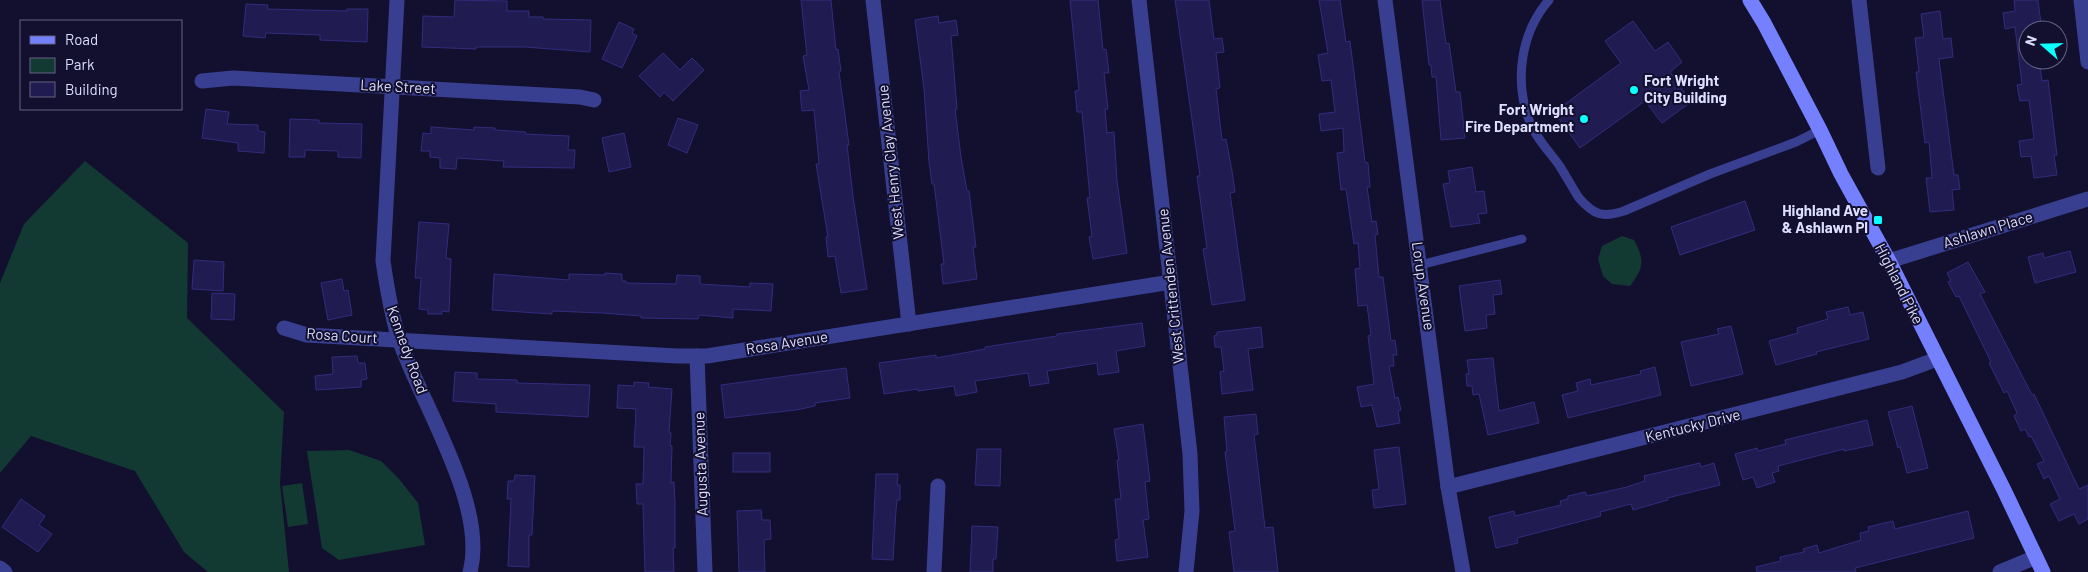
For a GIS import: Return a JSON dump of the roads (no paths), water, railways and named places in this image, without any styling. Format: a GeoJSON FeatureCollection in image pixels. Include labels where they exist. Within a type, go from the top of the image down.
{"type":"FeatureCollection","features":[{"type":"Feature","properties":{"kind":"main road","name":"Highland Pike"},"geometry":{"type":"LineString","coordinates":[[1750,0],[1888,261],[2004,490],[2043,572]]}},
{"type":"Feature","properties":{"kind":"street","name":"Kennedy Road"},"geometry":{"type":"LineString","coordinates":[[397,0],[383,261],[388,299],[399,340],[458,476],[472,528],[473,556],[470,572]]}},
{"type":"Feature","properties":{"kind":"street","name":"West Henry Clay Avenue"},"geometry":{"type":"LineString","coordinates":[[873,0],[909,324]]}},
{"type":"Feature","properties":{"kind":"street","name":"West Crittenden Avenue"},"geometry":{"type":"LineString","coordinates":[[1139,0],[1190,454],[1192,511],[1186,572]]}},
{"type":"Feature","properties":{"kind":"street","name":"Lorup Avenue"},"geometry":{"type":"LineString","coordinates":[[1385,0],[1448,487],[1463,572]]}},
{"type":"Feature","properties":{"kind":"street"},"geometry":{"type":"LineString","coordinates":[[1859,0],[1878,168]]}},
{"type":"Feature","properties":{"kind":"street"},"geometry":{"type":"LineString","coordinates":[[2081,0],[2088,62]]}},
{"type":"Feature","properties":{"kind":"street","name":"Lake Street"},"geometry":{"type":"LineString","coordinates":[[202,81],[233,78],[580,97],[594,100]]}},
{"type":"Feature","properties":{"kind":"street","name":"Ashlawn Place"},"geometry":{"type":"LineString","coordinates":[[1888,261],[2088,199]]}},
{"type":"Feature","properties":{"kind":"street","name":"Rosa Avenue"},"geometry":{"type":"LineString","coordinates":[[399,340],[697,356],[1171,282]]}},
{"type":"Feature","properties":{"kind":"street","name":"Rosa Court"},"geometry":{"type":"LineString","coordinates":[[284,328],[307,335],[399,340]]}},
{"type":"Feature","properties":{"kind":"street","name":"Augusta Avenue"},"geometry":{"type":"LineString","coordinates":[[697,356],[705,572]]}},
{"type":"Feature","properties":{"kind":"street","name":"Kentucky Drive"},"geometry":{"type":"LineString","coordinates":[[1448,487],[1902,372],[1937,359]]}},
{"type":"Feature","properties":{"kind":"street"},"geometry":{"type":"LineString","coordinates":[[934,572],[938,486]]}},
{"type":"Feature","properties":{"kind":"street"},"geometry":{"type":"LineString","coordinates":[[2000,572],[2036,558]]}},
{"type":"Feature","properties":{"kind":"street"},"geometry":{"type":"LineString","coordinates":[[0,568],[6,572]]}},
{"type":"Feature","properties":{"kind":"lane"},"geometry":{"type":"LineString","coordinates":[[1549,0],[1540,10],[1531,27],[1523,54],[1522,93],[1529,121],[1543,144],[1579,198],[1589,209],[1595,212],[1602,215],[1610,215],[1624,211],[1710,174],[1796,142],[1820,130]]}},
{"type":"Feature","properties":{"kind":"lane"},"geometry":{"type":"LineString","coordinates":[[1420,265],[1522,240]]}},
{"type":"Feature","properties":{"kind":"place","name":"Fort Wright City Building"},"geometry":{"type":"Point","coordinates":[1634,90]}},
{"type":"Feature","properties":{"kind":"place","name":"Fort Wright Fire Department"},"geometry":{"type":"Point","coordinates":[1584,119]}},
{"type":"Feature","properties":{"kind":"place","name":"Highland Ave & Ashlawn Pl"},"geometry":{"type":"Point","coordinates":[1878,220]}}]}
